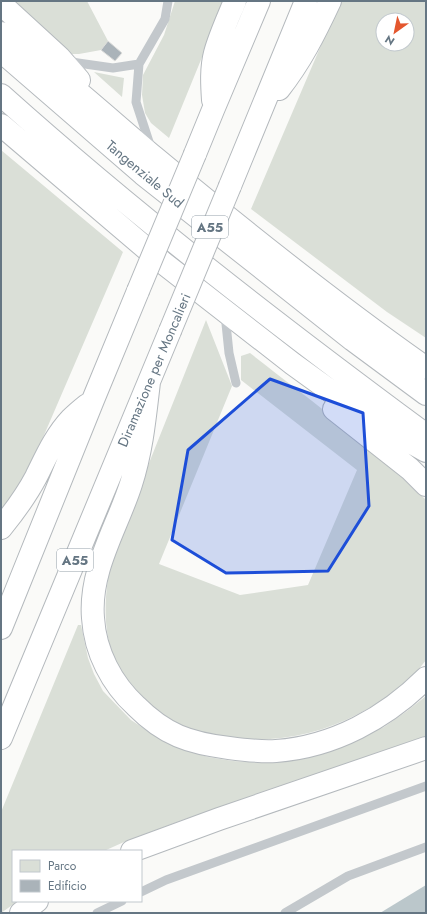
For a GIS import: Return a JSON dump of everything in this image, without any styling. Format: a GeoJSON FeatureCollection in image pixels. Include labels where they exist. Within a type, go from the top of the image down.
{"type":"FeatureCollection","features":[{"type":"Feature","properties":{"kind":"highway"},"geometry":{"type":"LineString","coordinates":[[213,110],[212,77],[215,54],[223,29],[235,1]]}},
{"type":"Feature","properties":{"kind":"highway","name":"A55"},"geometry":{"type":"LineString","coordinates":[[1,628],[138,290],[259,1]]}},
{"type":"Feature","properties":{"kind":"highway","name":"Diramazione per Moncalieri"},"geometry":{"type":"LineString","coordinates":[[1,738],[306,1]]}},
{"type":"Feature","properties":{"kind":"highway"},"geometry":{"type":"LineString","coordinates":[[259,116],[302,58],[330,1]]}},
{"type":"Feature","properties":{"kind":"highway"},"geometry":{"type":"LineString","coordinates":[[1,4],[59,57],[109,118]]}},
{"type":"Feature","properties":{"kind":"highway","name":"A55"},"geometry":{"type":"LineString","coordinates":[[1,33],[55,73],[249,235],[358,319]]}},
{"type":"Feature","properties":{"kind":"highway","name":"Tangenziale Sud"},"geometry":{"type":"LineString","coordinates":[[1,51],[143,174],[347,336],[426,394]]}},
{"type":"Feature","properties":{"kind":"highway","name":"A55"},"geometry":{"type":"LineString","coordinates":[[1,95],[134,210],[330,364],[426,435]]}},
{"type":"Feature","properties":{"kind":"highway"},"geometry":{"type":"LineString","coordinates":[[1,125],[162,262],[293,364],[347,403],[387,429],[426,451]]}},
{"type":"Feature","properties":{"kind":"highway"},"geometry":{"type":"LineString","coordinates":[[1,130],[19,141]]}},
{"type":"Feature","properties":{"kind":"highway"},"geometry":{"type":"LineString","coordinates":[[358,319],[391,333],[426,353]]}},
{"type":"Feature","properties":{"kind":"highway"},"geometry":{"type":"LineString","coordinates":[[358,319],[426,368]]}},
{"type":"Feature","properties":{"kind":"highway"},"geometry":{"type":"LineString","coordinates":[[293,364],[320,396],[349,422],[410,469],[426,485]]}},
{"type":"Feature","properties":{"kind":"highway"},"geometry":{"type":"LineString","coordinates":[[149,382],[140,454],[131,485],[103,556],[93,596],[93,619],[97,643],[113,679],[127,698],[147,717],[165,730],[183,738],[211,746],[241,750],[275,751],[298,748],[350,732],[396,705],[426,678]]}},
{"type":"Feature","properties":{"kind":"highway"},"geometry":{"type":"LineString","coordinates":[[1,528],[27,493],[45,456],[57,437],[71,419],[93,400]]}},
{"type":"Feature","properties":{"kind":"highway"},"geometry":{"type":"LineString","coordinates":[[135,850],[226,816],[426,748]]}},
{"type":"Feature","properties":{"kind":"highway"},"geometry":{"type":"LineString","coordinates":[[21,913],[36,902]]}},
{"type":"Feature","properties":{"kind":"lane"},"geometry":{"type":"LineString","coordinates":[[154,156],[136,102],[139,64],[165,20],[168,1]]}},
{"type":"Feature","properties":{"kind":"lane"},"geometry":{"type":"LineString","coordinates":[[59,57],[78,63],[113,68],[139,64]]}},
{"type":"Feature","properties":{"kind":"lane"},"geometry":{"type":"LineString","coordinates":[[225,311],[229,352],[236,384]]}},
{"type":"Feature","properties":{"kind":"lane"},"geometry":{"type":"LineString","coordinates":[[142,892],[166,880],[426,786]]}},
{"type":"Feature","properties":{"kind":"lane"},"geometry":{"type":"LineString","coordinates":[[285,913],[348,876],[426,847]]}},
{"type":"Feature","properties":{"kind":"lane"},"geometry":{"type":"LineString","coordinates":[[98,913],[120,902]]}},
{"type":"Feature","properties":{"kind":"highlighted area"},"geometry":{"type":"Polygon","coordinates":[[[270,379],[363,413],[369,506],[328,571],[226,573],[172,540],[188,450],[270,379]]]}},
{"type":"Feature","properties":{"kind":"green space"},"geometry":{"type":"Polygon","coordinates":[[[14,1],[87,1],[108,41],[101,50],[72,54],[14,1]]]}},
{"type":"Feature","properties":{"kind":"green space"},"geometry":{"type":"Polygon","coordinates":[[[175,1],[225,1],[169,138],[151,123],[145,113],[142,95],[143,75],[164,35],[175,1]]]}},
{"type":"Feature","properties":{"kind":"green space"},"geometry":{"type":"Polygon","coordinates":[[[340,1],[426,1],[426,338],[387,312],[251,209],[340,1]]]}},
{"type":"Feature","properties":{"kind":"green space"},"geometry":{"type":"Polygon","coordinates":[[[94,72],[124,78],[122,97],[94,72]]]}},
{"type":"Feature","properties":{"kind":"green space"},"geometry":{"type":"Polygon","coordinates":[[[1,150],[123,252],[35,456],[16,492],[1,509],[1,150]]]}},
{"type":"Feature","properties":{"kind":"green space"},"geometry":{"type":"Polygon","coordinates":[[[206,320],[232,386],[159,564],[240,595],[308,585],[357,470],[241,380],[241,356],[250,353],[385,460],[426,500],[426,660],[404,684],[358,714],[340,723],[284,738],[245,739],[225,737],[191,729],[157,714],[147,705],[127,680],[117,664],[108,635],[106,622],[106,595],[112,556],[206,320]]]}},
{"type":"Feature","properties":{"kind":"green space"},"geometry":{"type":"Polygon","coordinates":[[[78,625],[81,625],[88,658],[103,691],[131,720],[163,741],[208,757],[233,761],[262,763],[338,748],[384,727],[426,696],[426,736],[180,821],[106,850],[12,850],[12,902],[17,902],[1,913],[1,812],[78,625]]]}},
{"type":"Feature","properties":{"kind":"shaded area"},"geometry":{"type":"Polygon","coordinates":[[[426,885],[426,913],[380,913],[426,885]]]}},
{"type":"Feature","properties":{"kind":"building"},"geometry":{"type":"Polygon","coordinates":[[[108,41],[122,53],[115,61],[101,50],[108,41]]]}}]}
